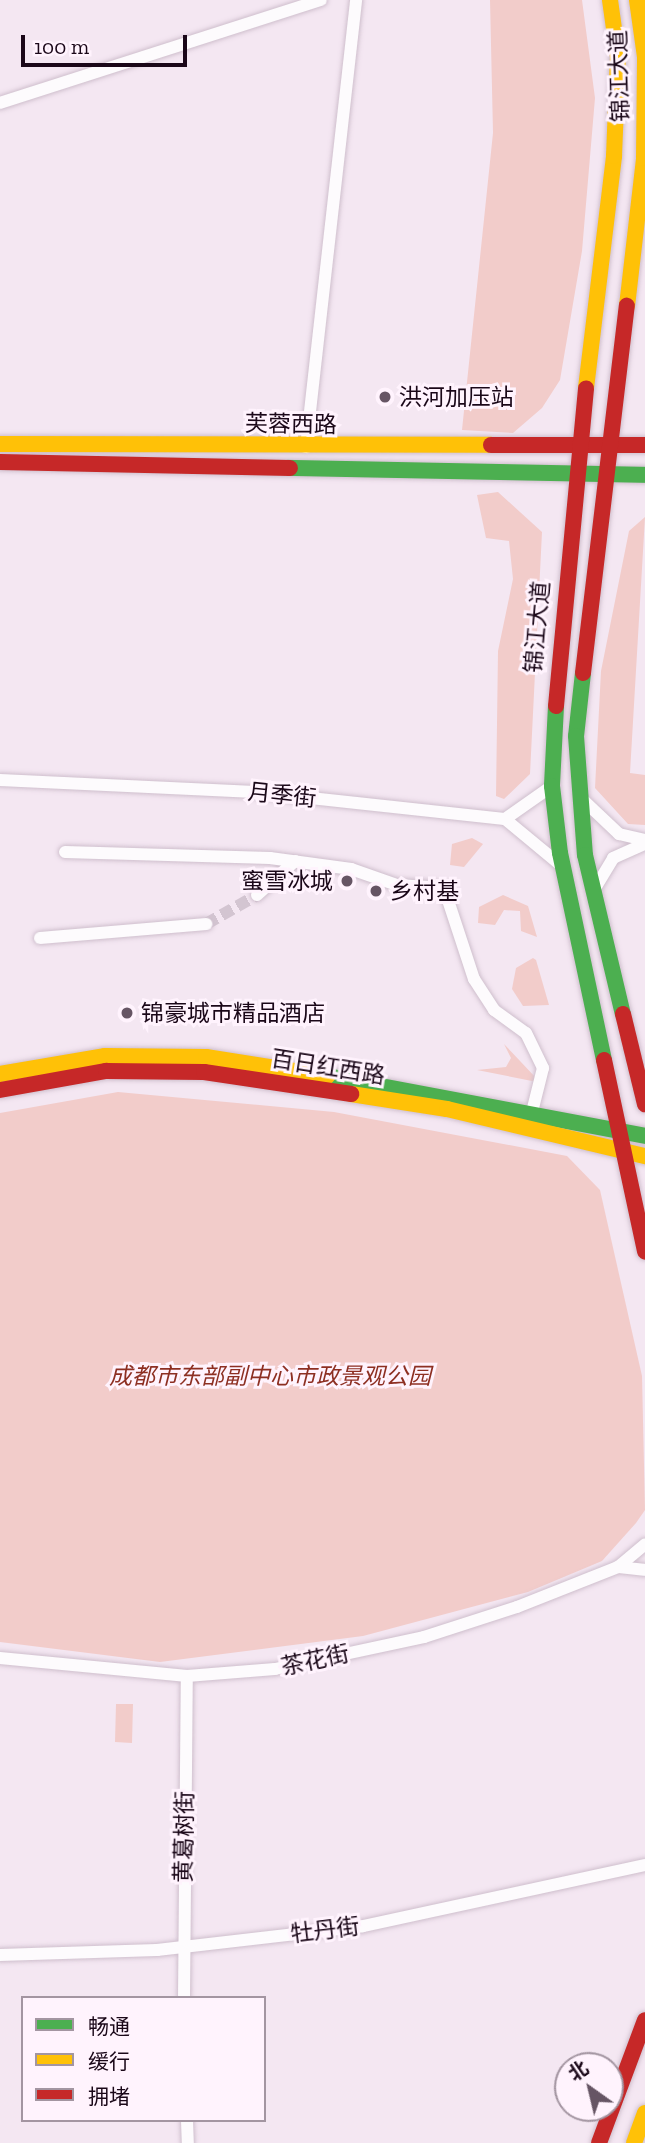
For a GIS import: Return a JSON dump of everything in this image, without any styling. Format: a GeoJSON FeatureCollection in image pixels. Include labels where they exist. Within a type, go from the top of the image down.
{"type":"FeatureCollection","features":[{"type":"Feature","properties":{"kind":"main road","name":"锦江大道"},"geometry":{"type":"LineString","coordinates":[[610,0],[618,57],[614,156],[561,602],[552,786],[563,866],[626,1151],[645,1252]]}},
{"type":"Feature","properties":{"kind":"main road","name":"锦江大道"},"geometry":{"type":"LineString","coordinates":[[636,0],[645,57],[643,158],[612,444],[576,736],[577,794],[593,894],[645,1104]]}},
{"type":"Feature","properties":{"kind":"main road","name":"芙蓉西路"},"geometry":{"type":"LineString","coordinates":[[0,444],[306,447],[580,443],[645,445]]}},
{"type":"Feature","properties":{"kind":"main road","name":"芙蓉西路"},"geometry":{"type":"LineString","coordinates":[[0,462],[645,475]]}},
{"type":"Feature","properties":{"kind":"main road","name":"百日红西路"},"geometry":{"type":"LineString","coordinates":[[0,1074],[105,1056],[206,1057],[294,1067],[645,1136]]}},
{"type":"Feature","properties":{"kind":"main road","name":"百日红西路"},"geometry":{"type":"LineString","coordinates":[[0,1090],[106,1072],[204,1072],[447,1109],[645,1156]]}},
{"type":"Feature","properties":{"kind":"main road"},"geometry":{"type":"LineString","coordinates":[[599,2143],[645,2020]]}},
{"type":"Feature","properties":{"kind":"main road"},"geometry":{"type":"LineString","coordinates":[[634,2143],[645,2113]]}},
{"type":"Feature","properties":{"kind":"street"},"geometry":{"type":"LineString","coordinates":[[0,103],[321,0]]}},
{"type":"Feature","properties":{"kind":"street"},"geometry":{"type":"LineString","coordinates":[[306,447],[356,0]]}},
{"type":"Feature","properties":{"kind":"street","name":"月季街"},"geometry":{"type":"LineString","coordinates":[[0,780],[242,791],[505,819]]}},
{"type":"Feature","properties":{"kind":"street"},"geometry":{"type":"LineString","coordinates":[[552,786],[505,819],[563,866]]}},
{"type":"Feature","properties":{"kind":"street"},"geometry":{"type":"LineString","coordinates":[[577,794],[619,834],[645,842]]}},
{"type":"Feature","properties":{"kind":"street"},"geometry":{"type":"LineString","coordinates":[[593,894],[612,858],[645,842]]}},
{"type":"Feature","properties":{"kind":"street"},"geometry":{"type":"LineString","coordinates":[[65,852],[295,861],[351,869],[397,885],[444,888],[474,979],[494,1010],[526,1033],[543,1068],[532,1112]]}},
{"type":"Feature","properties":{"kind":"street"},"geometry":{"type":"LineString","coordinates":[[257,895],[295,861]]}},
{"type":"Feature","properties":{"kind":"street"},"geometry":{"type":"LineString","coordinates":[[40,939],[206,924]]}},
{"type":"Feature","properties":{"kind":"street","name":"茶花街"},"geometry":{"type":"LineString","coordinates":[[0,1658],[187,1675],[275,1668],[424,1637],[618,1567],[645,1544]]}},
{"type":"Feature","properties":{"kind":"street","name":"茶花街"},"geometry":{"type":"LineString","coordinates":[[618,1567],[645,1570]]}},
{"type":"Feature","properties":{"kind":"street","name":"黄葛树街"},"geometry":{"type":"LineString","coordinates":[[184,1996],[182,1947],[187,1675]]}},
{"type":"Feature","properties":{"kind":"street","name":"牡丹街"},"geometry":{"type":"LineString","coordinates":[[0,1955],[182,1947],[363,1926],[645,1865]]}},
{"type":"Feature","properties":{"kind":"street"},"geometry":{"type":"LineString","coordinates":[[187,2122],[188,2143]]}},
{"type":"Feature","properties":{"kind":"green space"},"geometry":{"type":"Polygon","coordinates":[[[490,0],[582,0],[595,98],[582,251],[560,380],[542,408],[513,433],[462,430],[493,133],[490,0]]]}},
{"type":"Feature","properties":{"kind":"green space"},"geometry":{"type":"Polygon","coordinates":[[[498,492],[542,532],[530,774],[504,799],[496,796],[498,651],[513,579],[509,541],[486,538],[477,495],[498,492]]]}},
{"type":"Feature","properties":{"kind":"green space"},"geometry":{"type":"Polygon","coordinates":[[[645,517],[630,773],[645,775],[645,825],[628,824],[595,788],[601,671],[629,531],[645,517]]]}},
{"type":"Feature","properties":{"kind":"green space"},"geometry":{"type":"Polygon","coordinates":[[[472,838],[483,844],[464,867],[450,865],[452,844],[472,838]]]}},
{"type":"Feature","properties":{"kind":"green space"},"geometry":{"type":"Polygon","coordinates":[[[503,895],[528,906],[537,937],[521,931],[520,911],[504,910],[495,925],[478,923],[479,907],[503,895]]]}},
{"type":"Feature","properties":{"kind":"green space"},"geometry":{"type":"Polygon","coordinates":[[[533,958],[536,960],[549,1005],[523,1006],[512,989],[516,968],[533,958]]]}},
{"type":"Feature","properties":{"kind":"green space"},"geometry":{"type":"Polygon","coordinates":[[[504,1044],[537,1082],[477,1070],[506,1067],[511,1058],[504,1044]]]}},
{"type":"Feature","properties":{"kind":"green space","name":"成都市东部副中心市政景观公园"},"geometry":{"type":"Polygon","coordinates":[[[118,1092],[334,1112],[567,1156],[600,1190],[642,1376],[645,1510],[602,1561],[528,1592],[363,1636],[160,1662],[0,1642],[0,1113],[118,1092]]]}},
{"type":"Feature","properties":{"kind":"green space"},"geometry":{"type":"Polygon","coordinates":[[[116,1704],[133,1704],[132,1743],[115,1742],[116,1704]]]}},
{"type":"Feature","properties":{"kind":"tunnel"},"geometry":{"type":"LineString","coordinates":[[206,924],[257,895]]}},
{"type":"Feature","properties":{"kind":"traffic: fast"},"geometry":{"type":"LineString","coordinates":[[290,468],[645,475]]}},
{"type":"Feature","properties":{"kind":"traffic: fast"},"geometry":{"type":"LineString","coordinates":[[583,673],[576,736],[585,855],[623,1014]]}},
{"type":"Feature","properties":{"kind":"traffic: fast"},"geometry":{"type":"LineString","coordinates":[[556,706],[552,786],[560,853],[604,1060]]}},
{"type":"Feature","properties":{"kind":"traffic: fast"},"geometry":{"type":"LineString","coordinates":[[328,1076],[645,1136]]}},
{"type":"Feature","properties":{"kind":"traffic: slow"},"geometry":{"type":"LineString","coordinates":[[586,388],[614,156],[618,57],[610,0]]}},
{"type":"Feature","properties":{"kind":"traffic: slow"},"geometry":{"type":"LineString","coordinates":[[627,306],[644,158],[645,57],[637,0]]}},
{"type":"Feature","properties":{"kind":"traffic: slow"},"geometry":{"type":"LineString","coordinates":[[0,444],[491,445]]}},
{"type":"Feature","properties":{"kind":"traffic: slow"},"geometry":{"type":"LineString","coordinates":[[0,1074],[105,1056],[206,1057],[328,1076]]}},
{"type":"Feature","properties":{"kind":"traffic: slow"},"geometry":{"type":"LineString","coordinates":[[351,1094],[447,1109],[645,1156]]}},
{"type":"Feature","properties":{"kind":"traffic: slow"},"geometry":{"type":"LineString","coordinates":[[634,2143],[645,2113]]}},
{"type":"Feature","properties":{"kind":"traffic: jam"},"geometry":{"type":"LineString","coordinates":[[583,673],[627,306]]}},
{"type":"Feature","properties":{"kind":"traffic: jam"},"geometry":{"type":"LineString","coordinates":[[556,706],[586,388]]}},
{"type":"Feature","properties":{"kind":"traffic: jam"},"geometry":{"type":"LineString","coordinates":[[491,445],[645,445]]}},
{"type":"Feature","properties":{"kind":"traffic: jam"},"geometry":{"type":"LineString","coordinates":[[0,462],[290,468]]}},
{"type":"Feature","properties":{"kind":"traffic: jam"},"geometry":{"type":"LineString","coordinates":[[623,1014],[645,1104]]}},
{"type":"Feature","properties":{"kind":"traffic: jam"},"geometry":{"type":"LineString","coordinates":[[604,1060],[645,1252]]}},
{"type":"Feature","properties":{"kind":"traffic: jam"},"geometry":{"type":"LineString","coordinates":[[0,1090],[106,1071],[204,1072],[351,1094]]}},
{"type":"Feature","properties":{"kind":"traffic: jam"},"geometry":{"type":"LineString","coordinates":[[599,2143],[645,2020]]}},
{"type":"Feature","properties":{"kind":"place","name":"洪河加压站"},"geometry":{"type":"Point","coordinates":[385,397]}},
{"type":"Feature","properties":{"kind":"place","name":"蜜雪冰城"},"geometry":{"type":"Point","coordinates":[347,881]}},
{"type":"Feature","properties":{"kind":"place","name":"乡村基"},"geometry":{"type":"Point","coordinates":[376,891]}},
{"type":"Feature","properties":{"kind":"place","name":"锦豪城市精品酒店"},"geometry":{"type":"Point","coordinates":[127,1013]}}]}
